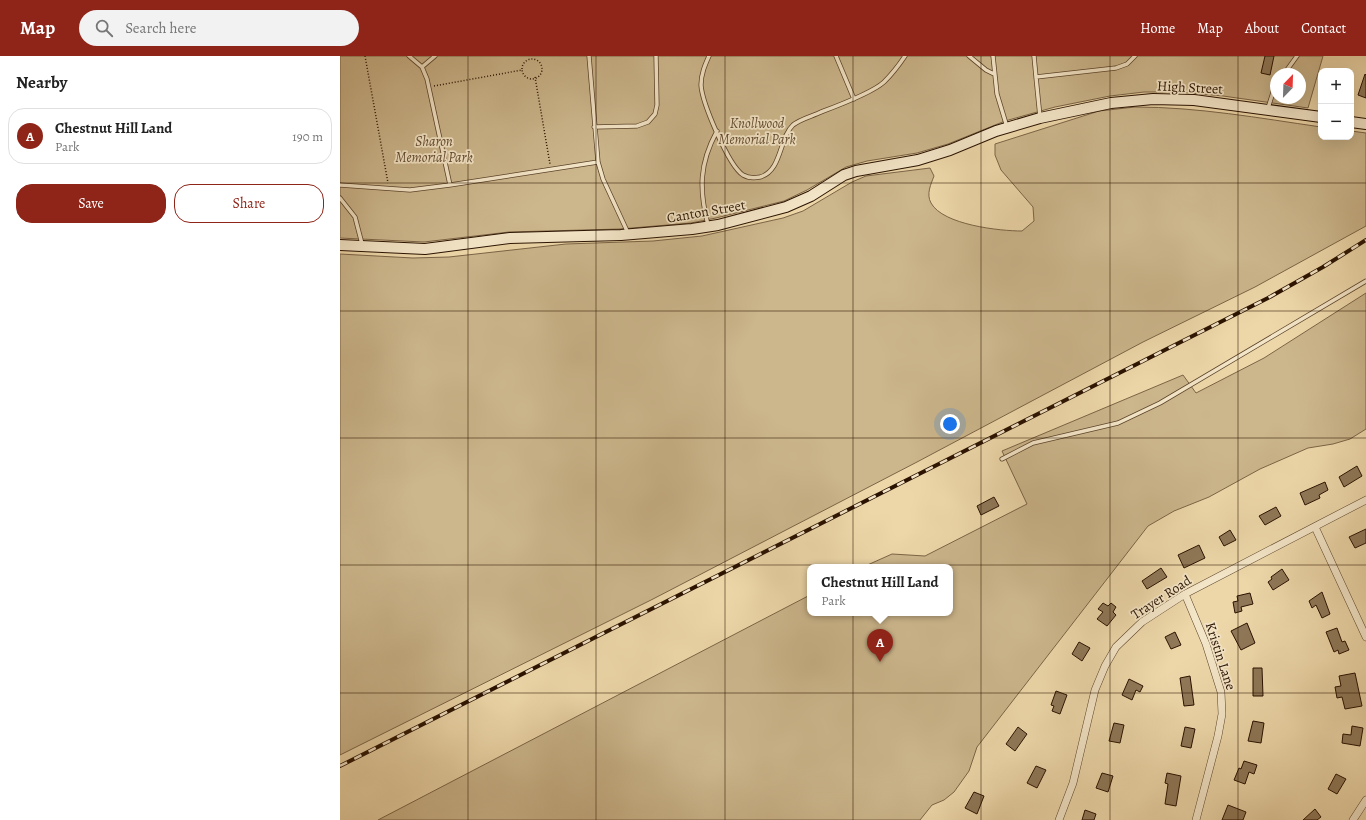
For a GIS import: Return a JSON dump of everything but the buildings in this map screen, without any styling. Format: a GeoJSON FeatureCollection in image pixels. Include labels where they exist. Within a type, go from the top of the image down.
{"type":"FeatureCollection","features":[{"type":"Feature","properties":{"kind":"street","name":"High Street"},"geometry":{"type":"LineString","coordinates":[[1058,113],[1111,103],[1162,99],[1222,102],[1318,117]]}},
{"type":"Feature","properties":{"kind":"street","name":"Canton Street"},"geometry":{"type":"LineString","coordinates":[[340,245],[425,249],[510,238],[629,235],[709,226],[756,216],[786,207],[811,196],[849,173],[934,156],[1007,128],[1058,113]]}},
{"type":"Feature","properties":{"kind":"street"},"geometry":{"type":"LineString","coordinates":[[1354,122],[1366,124]]}},
{"type":"Feature","properties":{"kind":"street","name":"Trayer Road"},"geometry":{"type":"LineString","coordinates":[[1059,820],[1073,783],[1095,690],[1105,666],[1116,647],[1142,622],[1185,594],[1366,500]]}},
{"type":"Feature","properties":{"kind":"street"},"geometry":{"type":"LineString","coordinates":[[1315,527],[1366,637]]}},
{"type":"Feature","properties":{"kind":"street","name":"Kristin Lane"},"geometry":{"type":"LineString","coordinates":[[1185,594],[1206,644],[1221,692],[1222,714],[1218,736],[1196,820]]}},
{"type":"Feature","properties":{"kind":"street"},"geometry":{"type":"LineString","coordinates":[[1353,820],[1366,800]]}},
{"type":"Feature","properties":{"kind":"lane"},"geometry":{"type":"LineString","coordinates":[[409,56],[422,67],[429,87],[450,185]]}},
{"type":"Feature","properties":{"kind":"lane"},"geometry":{"type":"LineString","coordinates":[[422,67],[435,56]]}},
{"type":"Feature","properties":{"kind":"lane"},"geometry":{"type":"LineString","coordinates":[[589,56],[598,162],[603,179],[629,235]]}},
{"type":"Feature","properties":{"kind":"lane"},"geometry":{"type":"LineString","coordinates":[[594,127],[637,126],[648,122],[655,114],[657,105],[656,56]]}},
{"type":"Feature","properties":{"kind":"lane"},"geometry":{"type":"LineString","coordinates":[[709,56],[702,73],[701,87],[717,131],[738,170],[743,175],[750,178],[768,173],[773,167],[786,134],[794,124],[854,99],[883,83],[904,56]]}},
{"type":"Feature","properties":{"kind":"lane"},"geometry":{"type":"LineString","coordinates":[[836,56],[854,99]]}},
{"type":"Feature","properties":{"kind":"lane"},"geometry":{"type":"LineString","coordinates":[[969,56],[986,70],[994,74]]}},
{"type":"Feature","properties":{"kind":"lane"},"geometry":{"type":"LineString","coordinates":[[993,56],[997,94],[1007,128]]}},
{"type":"Feature","properties":{"kind":"lane"},"geometry":{"type":"LineString","coordinates":[[1034,56],[1040,118]]}},
{"type":"Feature","properties":{"kind":"lane"},"geometry":{"type":"LineString","coordinates":[[1036,77],[1116,68],[1127,64],[1135,56]]}},
{"type":"Feature","properties":{"kind":"lane"},"geometry":{"type":"LineString","coordinates":[[1288,68],[1297,56]]}},
{"type":"Feature","properties":{"kind":"lane"},"geometry":{"type":"LineString","coordinates":[[1268,110],[1270,103]]}},
{"type":"Feature","properties":{"kind":"lane"},"geometry":{"type":"LineString","coordinates":[[709,226],[703,203],[702,176],[710,144],[717,131]]}},
{"type":"Feature","properties":{"kind":"lane"},"geometry":{"type":"LineString","coordinates":[[340,185],[410,190],[598,162]]}},
{"type":"Feature","properties":{"kind":"lane"},"geometry":{"type":"LineString","coordinates":[[340,198],[355,217],[362,247]]}},
{"type":"Feature","properties":{"kind":"lane"},"geometry":{"type":"LineString","coordinates":[[1002,459],[1033,443],[1118,423],[1160,403],[1366,281]]}},
{"type":"Feature","properties":{"kind":"path"},"geometry":{"type":"LineString","coordinates":[[365,56],[389,188]]}},
{"type":"Feature","properties":{"kind":"path"},"geometry":{"type":"LineString","coordinates":[[535,60],[537,56]]}},
{"type":"Feature","properties":{"kind":"path"},"geometry":{"type":"LineString","coordinates":[[522,70],[525,62],[530,59],[535,60],[540,63],[542,69],[536,78]]}},
{"type":"Feature","properties":{"kind":"path"},"geometry":{"type":"LineString","coordinates":[[522,70],[526,76],[536,78]]}},
{"type":"Feature","properties":{"kind":"path"},"geometry":{"type":"LineString","coordinates":[[429,87],[522,70]]}},
{"type":"Feature","properties":{"kind":"path"},"geometry":{"type":"LineString","coordinates":[[536,78],[551,169]]}},
{"type":"Feature","properties":{"kind":"green space"},"geometry":{"type":"Polygon","coordinates":[[[340,56],[1323,56],[1320,68],[1318,68],[1318,73],[1308,108],[1280,104],[1306,104],[1306,68],[1270,68],[1270,103],[1180,92],[1144,92],[1110,96],[1055,107],[1005,121],[948,144],[917,153],[867,161],[846,167],[807,190],[784,201],[716,218],[691,223],[620,229],[509,232],[424,242],[340,238],[340,56]]]}},
{"type":"Feature","properties":{"kind":"green space"},"geometry":{"type":"Polygon","coordinates":[[[1135,107],[1159,107],[1252,117],[1318,127],[1318,140],[1354,140],[1354,131],[1366,133],[1366,226],[1255,287],[1143,342],[917,462],[653,599],[340,755],[340,254],[413,258],[449,257],[566,244],[653,241],[702,236],[783,218],[803,211],[852,182],[866,176],[930,168],[934,176],[929,196],[931,203],[937,211],[959,222],[1000,230],[1022,231],[1034,221],[1033,207],[1001,170],[995,155],[995,144],[1099,111],[1135,107]]]}},
{"type":"Feature","properties":{"kind":"green space"},"geometry":{"type":"Polygon","coordinates":[[[1366,293],[1366,429],[1350,439],[1333,444],[1308,448],[1260,469],[1209,497],[1174,511],[1148,526],[977,747],[969,771],[954,792],[944,800],[932,805],[920,820],[378,820],[807,597],[807,616],[953,616],[953,564],[870,564],[892,554],[925,556],[1027,504],[1002,451],[1183,375],[1196,393],[1264,358],[1366,293]]]}},
{"type":"Feature","properties":{"kind":"railway"},"geometry":{"type":"LineString","coordinates":[[340,766],[1268,298],[1323,267],[1366,240]]}},
{"type":"Feature","properties":{"kind":"place","name":"Chestnut Hill Land"},"geometry":{"type":"Point","coordinates":[880,662]}},
{"type":"Feature","properties":{"kind":"park label","name":"Knollwood Memorial Park"},"geometry":{"type":"Point","coordinates":[757,132]}},
{"type":"Feature","properties":{"kind":"park label","name":"Sharon Memorial Park"},"geometry":{"type":"Point","coordinates":[434,150]}}]}
